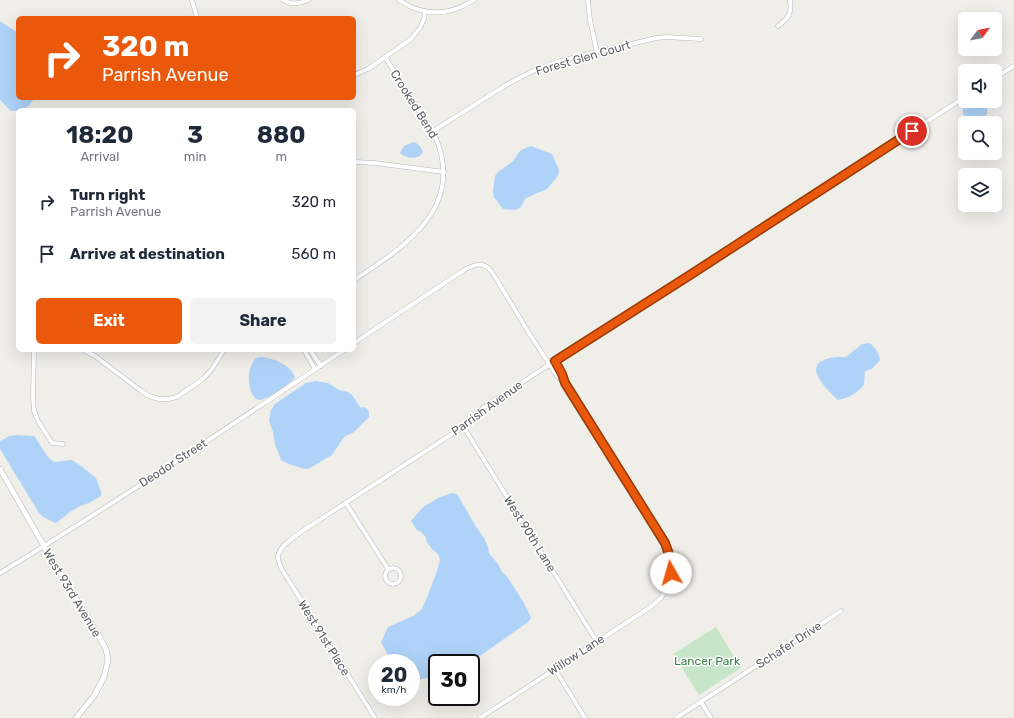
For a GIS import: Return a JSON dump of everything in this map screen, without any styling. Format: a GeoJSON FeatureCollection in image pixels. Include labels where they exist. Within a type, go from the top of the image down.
{"type":"FeatureCollection","features":[{"type":"Feature","properties":{"kind":"street"},"geometry":{"type":"LineString","coordinates":[[192,0],[196,16]]}},
{"type":"Feature","properties":{"kind":"street"},"geometry":{"type":"LineString","coordinates":[[283,0],[289,3],[298,4],[308,0]]}},
{"type":"Feature","properties":{"kind":"street"},"geometry":{"type":"LineString","coordinates":[[399,0],[410,6],[425,11],[435,12],[452,11],[474,0]]}},
{"type":"Feature","properties":{"kind":"street"},"geometry":{"type":"LineString","coordinates":[[588,0],[590,20],[598,52]]}},
{"type":"Feature","properties":{"kind":"street"},"geometry":{"type":"LineString","coordinates":[[778,26],[789,15],[791,7],[790,0]]}},
{"type":"Feature","properties":{"kind":"street"},"geometry":{"type":"LineString","coordinates":[[356,74],[368,69],[414,36],[422,24],[425,11]]}},
{"type":"Feature","properties":{"kind":"street","name":"Forest Glen Court"},"geometry":{"type":"LineString","coordinates":[[433,131],[506,85],[554,63],[662,38],[701,39]]}},
{"type":"Feature","properties":{"kind":"street","name":"Crooked Bend"},"geometry":{"type":"LineString","coordinates":[[356,279],[393,253],[422,227],[432,213],[442,188],[444,172],[441,151],[437,140],[433,131],[386,57]]}},
{"type":"Feature","properties":{"kind":"street"},"geometry":{"type":"LineString","coordinates":[[1002,74],[1014,66]]}},
{"type":"Feature","properties":{"kind":"street","name":"Parrish Avenue"},"geometry":{"type":"LineString","coordinates":[[277,556],[280,549],[290,541],[468,423],[487,405],[958,102]]}},
{"type":"Feature","properties":{"kind":"street"},"geometry":{"type":"LineString","coordinates":[[356,162],[375,162],[444,172]]}},
{"type":"Feature","properties":{"kind":"street"},"geometry":{"type":"LineString","coordinates":[[356,343],[464,270],[478,264],[489,268],[492,272],[557,376],[565,383]]}},
{"type":"Feature","properties":{"kind":"street"},"geometry":{"type":"LineString","coordinates":[[34,352],[34,411],[38,421],[52,443],[63,444]]}},
{"type":"Feature","properties":{"kind":"street"},"geometry":{"type":"LineString","coordinates":[[87,352],[96,357],[140,390],[159,399],[177,397],[203,379],[212,369],[223,352]]}},
{"type":"Feature","properties":{"kind":"street"},"geometry":{"type":"LineString","coordinates":[[305,352],[315,369]]}},
{"type":"Feature","properties":{"kind":"street"},"geometry":{"type":"LineString","coordinates":[[311,352],[321,366]]}},
{"type":"Feature","properties":{"kind":"street","name":"Deodor Street"},"geometry":{"type":"LineString","coordinates":[[0,573],[167,467],[341,352]]}},
{"type":"Feature","properties":{"kind":"street"},"geometry":{"type":"LineString","coordinates":[[555,361],[565,383]]}},
{"type":"Feature","properties":{"kind":"street","name":"Willow Lane"},"geometry":{"type":"LineString","coordinates":[[480,718],[652,606],[661,598],[668,587],[671,573],[670,557],[665,543],[565,383]]}},
{"type":"Feature","properties":{"kind":"street","name":"West 90th Lane"},"geometry":{"type":"LineString","coordinates":[[463,426],[597,642]]}},
{"type":"Feature","properties":{"kind":"street","name":"West 93rd Avenue"},"geometry":{"type":"LineString","coordinates":[[0,469],[44,546],[104,644],[108,660],[104,677],[94,696],[76,718]]}},
{"type":"Feature","properties":{"kind":"street"},"geometry":{"type":"LineString","coordinates":[[346,503],[388,569]]}},
{"type":"Feature","properties":{"kind":"street","name":"West 91st Place"},"geometry":{"type":"LineString","coordinates":[[277,556],[280,568],[375,718]]}},
{"type":"Feature","properties":{"kind":"street"},"geometry":{"type":"LineString","coordinates":[[396,568],[400,572],[401,579],[398,583],[390,584],[386,581],[385,573],[388,569],[396,568]]}},
{"type":"Feature","properties":{"kind":"street","name":"Schafer Drive"},"geometry":{"type":"LineString","coordinates":[[676,718],[841,611]]}},
{"type":"Feature","properties":{"kind":"street"},"geometry":{"type":"LineString","coordinates":[[554,669],[585,718]]}},
{"type":"Feature","properties":{"kind":"street"},"geometry":{"type":"LineString","coordinates":[[701,702],[711,718]]}},
{"type":"Feature","properties":{"kind":"green space","name":"Lancer Park"},"geometry":{"type":"Polygon","coordinates":[[[716,627],[741,668],[699,695],[673,654],[716,627]]]}},
{"type":"Feature","properties":{"kind":"water"},"geometry":{"type":"Polygon","coordinates":[[[0,21],[16,32],[16,100],[33,100],[30,105],[26,108],[16,108],[16,111],[11,111],[0,100],[0,21]]]}},
{"type":"Feature","properties":{"kind":"water"},"geometry":{"type":"Polygon","coordinates":[[[987,108],[987,112],[985,116],[964,116],[963,109],[987,108]]]}},
{"type":"Feature","properties":{"kind":"water"},"geometry":{"type":"Polygon","coordinates":[[[414,142],[419,145],[423,152],[421,155],[412,158],[400,153],[404,146],[414,142]]]}},
{"type":"Feature","properties":{"kind":"water"},"geometry":{"type":"Polygon","coordinates":[[[531,146],[552,154],[559,170],[558,176],[547,189],[526,198],[520,208],[514,210],[503,209],[494,197],[493,191],[495,176],[512,162],[521,150],[531,146]]]}},
{"type":"Feature","properties":{"kind":"water"},"geometry":{"type":"Polygon","coordinates":[[[869,343],[876,350],[880,360],[872,369],[865,371],[864,385],[856,393],[838,400],[818,377],[816,369],[818,363],[831,358],[846,357],[862,344],[869,343]]]}},
{"type":"Feature","properties":{"kind":"water"},"geometry":{"type":"Polygon","coordinates":[[[261,357],[281,363],[290,369],[295,377],[278,391],[267,398],[259,400],[253,395],[249,385],[249,374],[253,362],[256,358],[261,357]]]}},
{"type":"Feature","properties":{"kind":"water"},"geometry":{"type":"Polygon","coordinates":[[[316,381],[328,383],[339,390],[348,392],[352,395],[360,407],[366,408],[369,412],[369,417],[354,432],[344,437],[332,455],[310,468],[305,469],[281,460],[269,421],[271,410],[275,404],[306,383],[316,381]]]}},
{"type":"Feature","properties":{"kind":"water"},"geometry":{"type":"Polygon","coordinates":[[[16,435],[34,436],[49,458],[54,462],[72,460],[81,466],[96,478],[101,496],[70,512],[56,523],[43,517],[39,513],[0,449],[0,441],[16,435]]]}},
{"type":"Feature","properties":{"kind":"water"},"geometry":{"type":"Polygon","coordinates":[[[452,493],[457,494],[484,538],[489,553],[498,564],[502,572],[506,575],[524,603],[531,618],[528,622],[480,656],[480,654],[428,654],[428,678],[420,679],[420,654],[387,654],[381,642],[388,627],[413,616],[421,610],[426,600],[440,560],[438,554],[427,542],[425,536],[417,530],[411,521],[423,507],[440,497],[452,493]]]}},
{"type":"Feature","properties":{"kind":"route"},"geometry":{"type":"LineString","coordinates":[[671,573],[670,557],[665,543],[565,383],[555,361],[912,131]]}}]}
